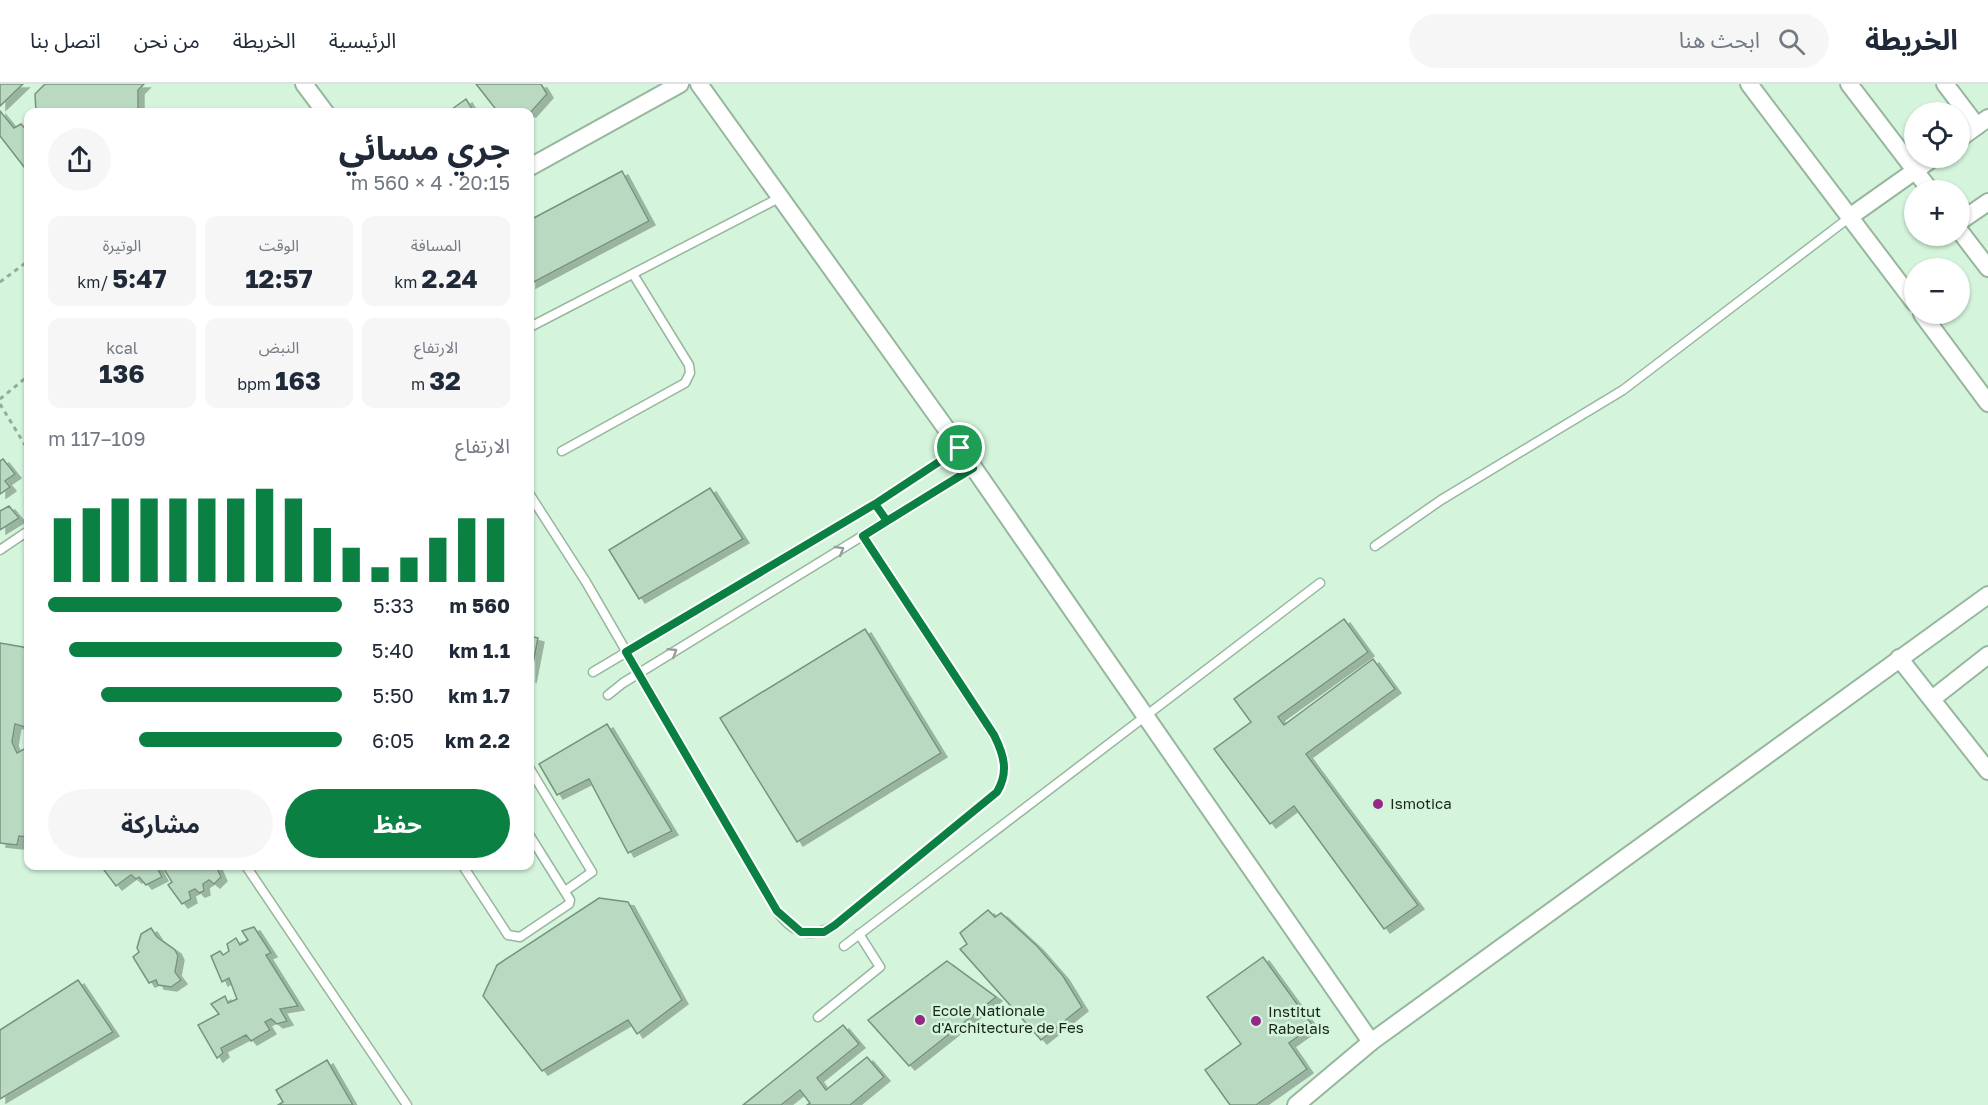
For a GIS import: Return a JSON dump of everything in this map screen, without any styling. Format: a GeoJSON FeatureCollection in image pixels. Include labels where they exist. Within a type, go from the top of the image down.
{"type":"FeatureCollection","features":[{"type":"Feature","properties":{"kind":"street"},"geometry":{"type":"LineString","coordinates":[[304,84],[322,108]]}},
{"type":"Feature","properties":{"kind":"street"},"geometry":{"type":"LineString","coordinates":[[534,165],[680,84]]}},
{"type":"Feature","properties":{"kind":"street"},"geometry":{"type":"LineString","coordinates":[[699,84],[960,448],[1371,1042]]}},
{"type":"Feature","properties":{"kind":"street"},"geometry":{"type":"LineString","coordinates":[[1749,84],[1904,288]]}},
{"type":"Feature","properties":{"kind":"street"},"geometry":{"type":"LineString","coordinates":[[1849,84],[1922,180]]}},
{"type":"Feature","properties":{"kind":"street"},"geometry":{"type":"LineString","coordinates":[[1945,84],[1983,122],[1970,131]]}},
{"type":"Feature","properties":{"kind":"street"},"geometry":{"type":"LineString","coordinates":[[1851,216],[1918,168]]}},
{"type":"Feature","properties":{"kind":"street"},"geometry":{"type":"LineString","coordinates":[[1970,214],[1988,202]]}},
{"type":"Feature","properties":{"kind":"street"},"geometry":{"type":"LineString","coordinates":[[1970,244],[1988,268]]}},
{"type":"Feature","properties":{"kind":"street"},"geometry":{"type":"LineString","coordinates":[[1929,324],[1988,403]]}},
{"type":"Feature","properties":{"kind":"street"},"geometry":{"type":"LineString","coordinates":[[1296,1105],[1371,1042],[1988,595]]}},
{"type":"Feature","properties":{"kind":"street"},"geometry":{"type":"LineString","coordinates":[[1932,699],[1988,656]]}},
{"type":"Feature","properties":{"kind":"street"},"geometry":{"type":"LineString","coordinates":[[1899,658],[1988,771]]}},
{"type":"Feature","properties":{"kind":"lane"},"geometry":{"type":"LineString","coordinates":[[534,325],[781,196]]}},
{"type":"Feature","properties":{"kind":"lane"},"geometry":{"type":"LineString","coordinates":[[1375,546],[1441,500],[1623,390],[1851,216]]}},
{"type":"Feature","properties":{"kind":"lane"},"geometry":{"type":"LineString","coordinates":[[562,451],[685,383],[690,374],[689,365],[633,274]]}},
{"type":"Feature","properties":{"kind":"lane"},"geometry":{"type":"LineString","coordinates":[[593,672],[875,504],[960,448]]}},
{"type":"Feature","properties":{"kind":"lane"},"geometry":{"type":"LineString","coordinates":[[608,695],[973,468]]}},
{"type":"Feature","properties":{"kind":"lane"},"geometry":{"type":"LineString","coordinates":[[534,502],[626,652],[782,917],[801,932],[824,932],[997,792],[1005,767],[994,735],[863,536]]}},
{"type":"Feature","properties":{"kind":"lane"},"geometry":{"type":"LineString","coordinates":[[875,504],[887,521]]}},
{"type":"Feature","properties":{"kind":"lane"},"geometry":{"type":"LineString","coordinates":[[0,550],[24,536]]}},
{"type":"Feature","properties":{"kind":"lane"},"geometry":{"type":"LineString","coordinates":[[844,946],[1320,583]]}},
{"type":"Feature","properties":{"kind":"lane"},"geometry":{"type":"LineString","coordinates":[[534,775],[592,872],[565,891]]}},
{"type":"Feature","properties":{"kind":"lane"},"geometry":{"type":"LineString","coordinates":[[466,870],[508,935],[520,937],[569,904],[565,891],[534,842]]}},
{"type":"Feature","properties":{"kind":"lane"},"geometry":{"type":"LineString","coordinates":[[249,870],[407,1105]]}},
{"type":"Feature","properties":{"kind":"lane"},"geometry":{"type":"LineString","coordinates":[[818,1017],[880,967],[859,934]]}},
{"type":"Feature","properties":{"kind":"path"},"geometry":{"type":"LineString","coordinates":[[0,282],[24,264]]}},
{"type":"Feature","properties":{"kind":"path"},"geometry":{"type":"LineString","coordinates":[[0,399],[24,379]]}},
{"type":"Feature","properties":{"kind":"path"},"geometry":{"type":"LineString","coordinates":[[0,404],[24,443]]}},
{"type":"Feature","properties":{"kind":"building"},"geometry":{"type":"Polygon","coordinates":[[[0,84],[23,84],[0,106],[0,84]]]}},
{"type":"Feature","properties":{"kind":"building"},"geometry":{"type":"Polygon","coordinates":[[[45,84],[144,84],[138,90],[138,108],[36,108],[35,94],[45,84]]]}},
{"type":"Feature","properties":{"kind":"building"},"geometry":{"type":"Polygon","coordinates":[[[476,84],[541,84],[547,94],[534,109],[495,108],[476,84]]]}},
{"type":"Feature","properties":{"kind":"building"},"geometry":{"type":"Polygon","coordinates":[[[466,99],[472,108],[454,108],[466,99]]]}},
{"type":"Feature","properties":{"kind":"building"},"geometry":{"type":"Polygon","coordinates":[[[0,111],[14,128],[21,124],[24,128],[24,167],[0,136],[0,111]]]}},
{"type":"Feature","properties":{"kind":"building"},"geometry":{"type":"Polygon","coordinates":[[[622,171],[649,221],[534,282],[534,218],[622,171]]]}},
{"type":"Feature","properties":{"kind":"building"},"geometry":{"type":"Polygon","coordinates":[[[3,459],[15,474],[5,481],[10,487],[0,494],[0,461],[3,459]]]}},
{"type":"Feature","properties":{"kind":"building"},"geometry":{"type":"Polygon","coordinates":[[[710,488],[743,539],[639,599],[609,550],[710,488]]]}},
{"type":"Feature","properties":{"kind":"building"},"geometry":{"type":"Polygon","coordinates":[[[9,506],[19,518],[0,530],[0,511],[9,506]]]}},
{"type":"Feature","properties":{"kind":"building"},"geometry":{"type":"Polygon","coordinates":[[[1344,619],[1368,652],[1278,717],[1284,725],[1373,659],[1395,689],[1306,754],[1418,905],[1384,929],[1294,806],[1270,824],[1214,749],[1251,722],[1234,699],[1344,619]]]}},
{"type":"Feature","properties":{"kind":"building"},"geometry":{"type":"Polygon","coordinates":[[[865,629],[941,753],[797,842],[720,718],[865,629]]]}},
{"type":"Feature","properties":{"kind":"building"},"geometry":{"type":"Polygon","coordinates":[[[534,637],[538,638],[534,658],[534,637]]]}},
{"type":"Feature","properties":{"kind":"building"},"geometry":{"type":"Polygon","coordinates":[[[0,643],[24,648],[24,727],[15,724],[12,742],[17,753],[24,749],[24,837],[19,836],[17,845],[0,843],[0,643]]]}},
{"type":"Feature","properties":{"kind":"building"},"geometry":{"type":"Polygon","coordinates":[[[607,724],[672,831],[628,853],[589,779],[557,795],[539,764],[607,724]]]}},
{"type":"Feature","properties":{"kind":"building"},"geometry":{"type":"Polygon","coordinates":[[[104,870],[158,870],[162,877],[146,885],[139,877],[136,879],[131,875],[116,886],[104,870]]]}},
{"type":"Feature","properties":{"kind":"building"},"geometry":{"type":"Polygon","coordinates":[[[164,870],[218,870],[221,877],[214,884],[209,880],[203,884],[204,891],[199,893],[195,889],[189,892],[191,899],[182,904],[168,885],[172,882],[164,870]]]}},
{"type":"Feature","properties":{"kind":"building"},"geometry":{"type":"Polygon","coordinates":[[[599,898],[628,902],[682,1000],[637,1034],[628,1020],[542,1071],[483,996],[497,965],[599,898]]]}},
{"type":"Feature","properties":{"kind":"building"},"geometry":{"type":"Polygon","coordinates":[[[988,910],[995,917],[1001,913],[1037,946],[1063,976],[1082,1007],[1041,1040],[960,949],[967,944],[960,933],[988,910]]]}},
{"type":"Feature","properties":{"kind":"building"},"geometry":{"type":"Polygon","coordinates":[[[254,927],[271,953],[266,955],[298,1006],[280,1009],[287,1021],[277,1024],[271,1019],[265,1022],[270,1030],[251,1041],[246,1035],[221,1048],[223,1053],[217,1058],[198,1025],[219,1014],[211,1004],[225,996],[228,1003],[237,999],[229,978],[222,982],[211,956],[220,951],[223,955],[229,951],[227,944],[236,938],[240,945],[248,940],[242,931],[254,927]]]}},
{"type":"Feature","properties":{"kind":"building"},"geometry":{"type":"Polygon","coordinates":[[[151,928],[157,937],[175,950],[178,956],[175,972],[181,980],[171,987],[158,985],[156,980],[149,983],[133,957],[139,952],[137,948],[141,934],[151,928]]]}},
{"type":"Feature","properties":{"kind":"building"},"geometry":{"type":"Polygon","coordinates":[[[1263,957],[1313,1026],[1289,1043],[1307,1069],[1256,1105],[1230,1105],[1205,1070],[1241,1044],[1207,997],[1263,957]]]}},
{"type":"Feature","properties":{"kind":"building"},"geometry":{"type":"Polygon","coordinates":[[[947,961],[996,997],[909,1066],[868,1020],[947,961]]]}},
{"type":"Feature","properties":{"kind":"building"},"geometry":{"type":"Polygon","coordinates":[[[78,980],[113,1032],[0,1099],[0,1030],[78,980]]]}},
{"type":"Feature","properties":{"kind":"building"},"geometry":{"type":"Polygon","coordinates":[[[843,1025],[859,1044],[817,1078],[826,1090],[867,1057],[884,1077],[850,1105],[807,1105],[810,1103],[800,1090],[781,1105],[743,1105],[843,1025]]]}},
{"type":"Feature","properties":{"kind":"building"},"geometry":{"type":"Polygon","coordinates":[[[327,1060],[353,1105],[278,1105],[283,1102],[276,1090],[327,1060]]]}},
{"type":"Feature","properties":{"kind":"place","name":"Ismotica"},"geometry":{"type":"Point","coordinates":[1378,804]}},
{"type":"Feature","properties":{"kind":"place","name":"Ecole Nationale d'Architecture de Fes"},"geometry":{"type":"Point","coordinates":[920,1020]}},
{"type":"Feature","properties":{"kind":"place","name":"Institut Rabelais"},"geometry":{"type":"Point","coordinates":[1256,1021]}},
{"type":"Feature","properties":{"kind":"route"},"geometry":{"type":"LineString","coordinates":[[960,448],[875,504],[887,521],[863,536],[994,735],[1004,758],[1003,778],[997,792],[835,925],[824,932],[814,934],[801,932],[777,911],[626,652],[875,504],[887,521],[973,468],[960,448]]}}]}
